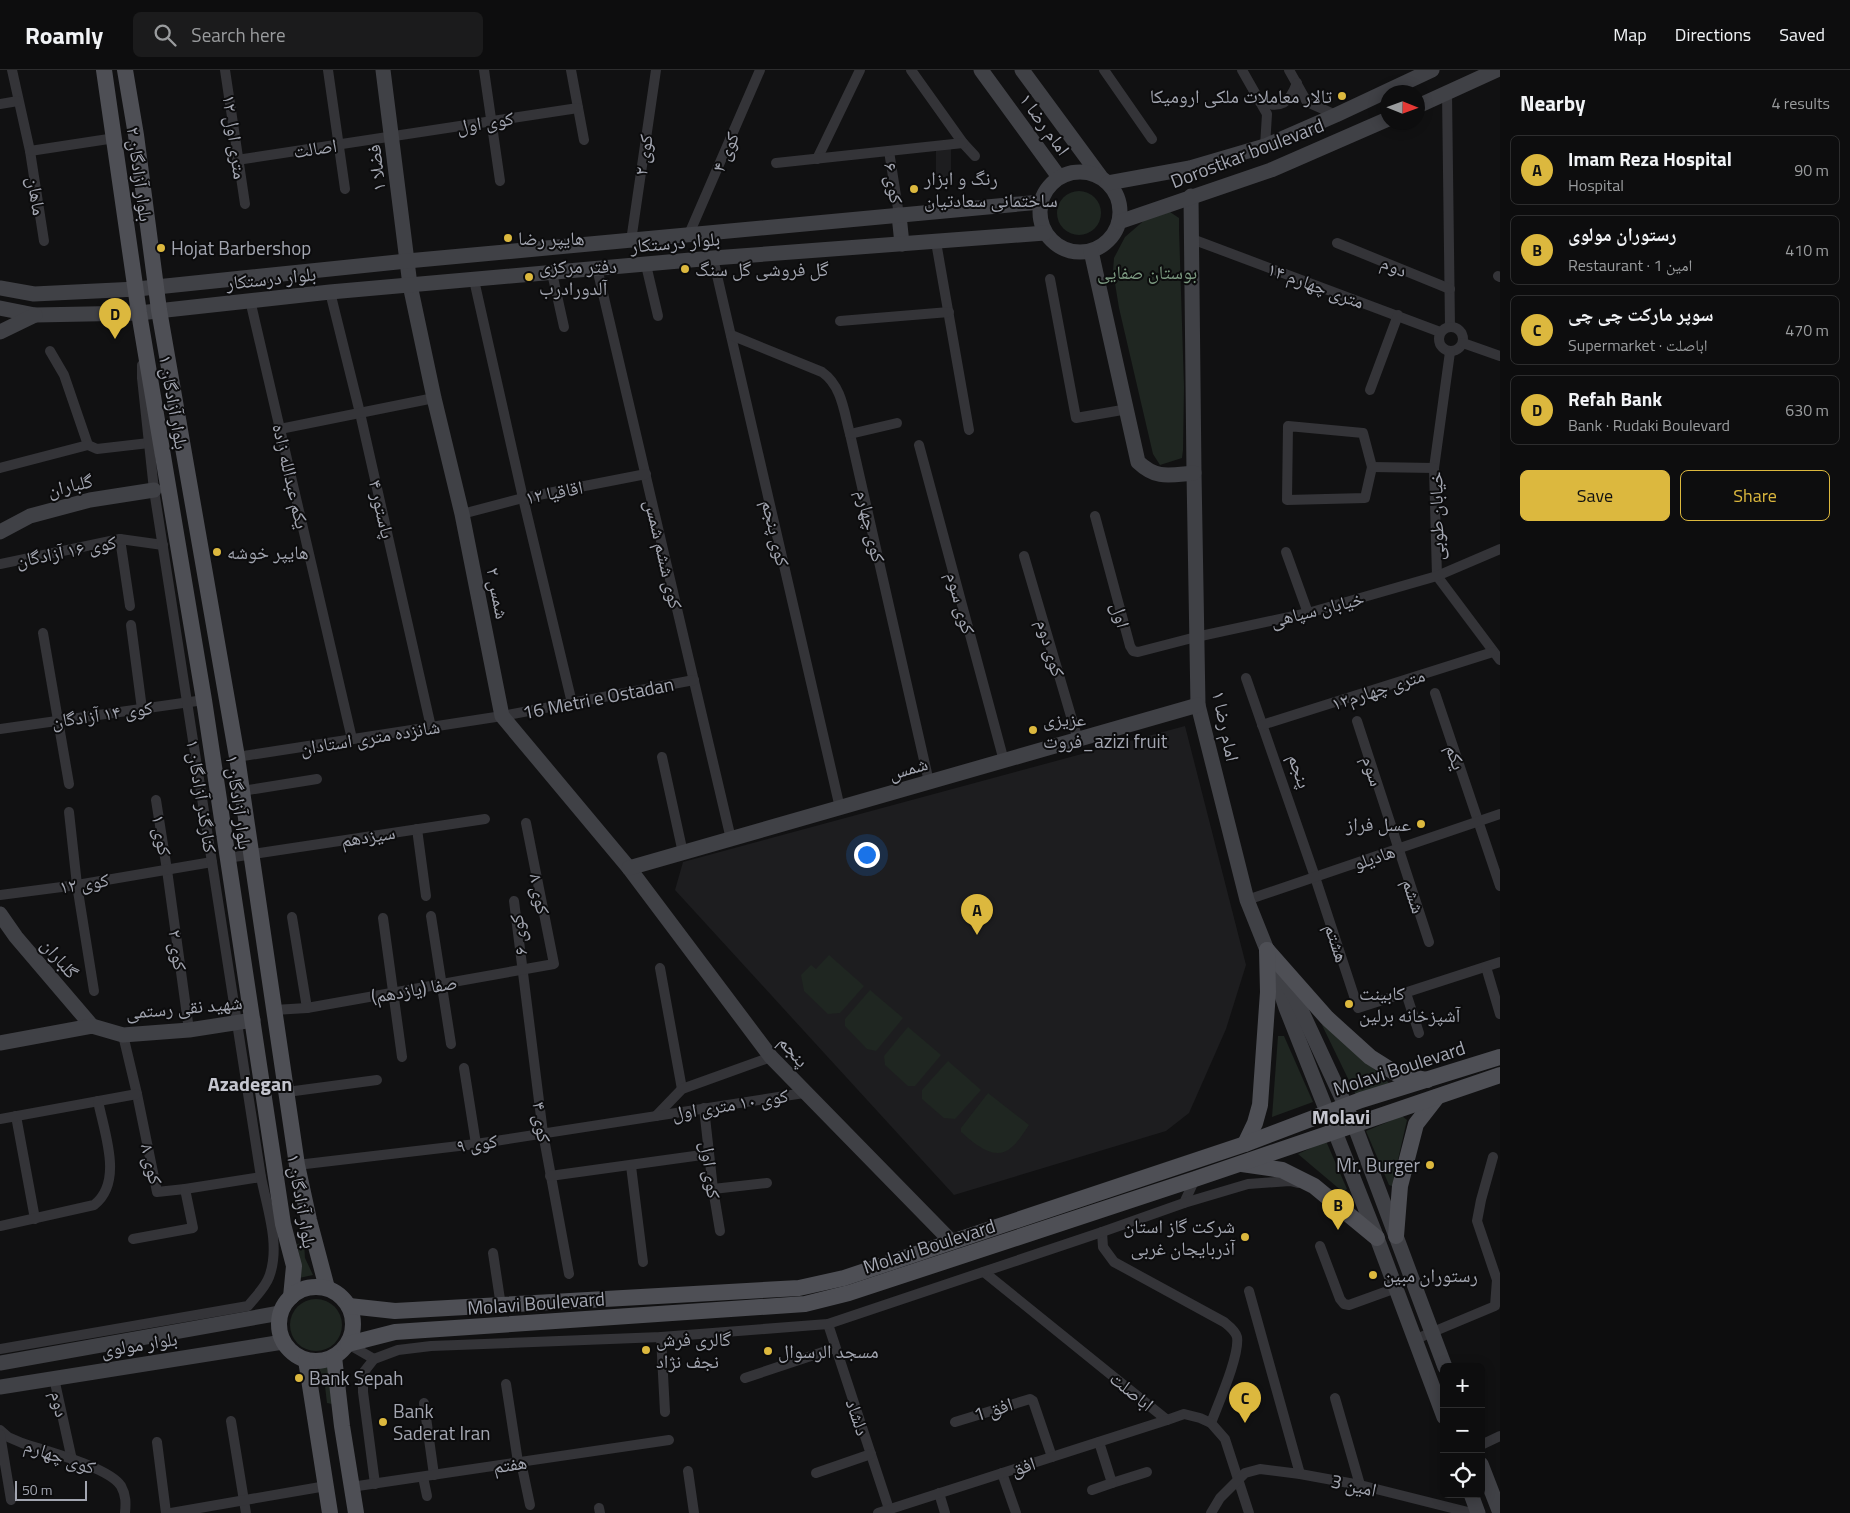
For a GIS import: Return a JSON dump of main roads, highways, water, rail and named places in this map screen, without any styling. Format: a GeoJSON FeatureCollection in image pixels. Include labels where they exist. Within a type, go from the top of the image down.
{"type":"FeatureCollection","features":[{"type":"Feature","properties":{"kind":"main road","name":"بلوار آزادگان ۲"},"geometry":{"type":"LineString","coordinates":[[104,70],[139,313]]}},
{"type":"Feature","properties":{"kind":"main road","name":"بلوار آزادگان ۲"},"geometry":{"type":"LineString","coordinates":[[126,70],[138,144],[159,310]]}},
{"type":"Feature","properties":{"kind":"main road","name":"فضلا ۱"},"geometry":{"type":"LineString","coordinates":[[383,70],[393,136],[410,285]]}},
{"type":"Feature","properties":{"kind":"main road","name":"امام رضا ۱"},"geometry":{"type":"LineString","coordinates":[[981,70],[1059,177]]}},
{"type":"Feature","properties":{"kind":"main road","name":"امام رضا ۱"},"geometry":{"type":"LineString","coordinates":[[1022,70],[1104,180]]}},
{"type":"Feature","properties":{"kind":"main road","name":"Dorostkar boulevard"},"geometry":{"type":"LineString","coordinates":[[1104,180],[1190,168],[1266,146],[1336,115],[1413,74],[1432,70]]}},
{"type":"Feature","properties":{"kind":"main road"},"geometry":{"type":"LineString","coordinates":[[1425,103],[1496,70]]}},
{"type":"Feature","properties":{"kind":"main road","name":"Dorostkar boulevard"},"geometry":{"type":"LineString","coordinates":[[1120,222],[1270,170],[1380,122]]}},
{"type":"Feature","properties":{"kind":"main road"},"geometry":{"type":"LineString","coordinates":[[1080,171],[1090,172],[1104,180],[1115,191],[1119,201],[1120,222],[1116,232],[1101,247],[1091,251],[1070,252],[1052,241],[1045,233],[1041,223],[1041,202],[1051,183],[1059,177],[1080,171]]}},
{"type":"Feature","properties":{"kind":"main road","name":"امام رضا ۱"},"geometry":{"type":"LineString","coordinates":[[1191,196],[1198,705],[1247,900],[1267,950],[1286,1008],[1336,1131],[1441,1408]]}},
{"type":"Feature","properties":{"kind":"main road","name":"بلوار درستکار"},"geometry":{"type":"LineString","coordinates":[[0,288],[34,294],[137,289],[407,261],[1041,202]]}},
{"type":"Feature","properties":{"kind":"main road"},"geometry":{"type":"LineString","coordinates":[[899,215],[902,244]]}},
{"type":"Feature","properties":{"kind":"main road","name":"بلوار درستکار"},"geometry":{"type":"LineString","coordinates":[[35,315],[139,313],[330,292],[597,268],[1045,233]]}},
{"type":"Feature","properties":{"kind":"main road"},"geometry":{"type":"LineString","coordinates":[[1091,251],[1128,409],[1138,462],[1147,470],[1162,475],[1194,473]]}},
{"type":"Feature","properties":{"kind":"main road","name":"شمس ۲"},"geometry":{"type":"LineString","coordinates":[[410,285],[434,398],[462,514],[502,716],[629,868]]}},
{"type":"Feature","properties":{"kind":"main road"},"geometry":{"type":"LineString","coordinates":[[0,308],[35,315]]}},
{"type":"Feature","properties":{"kind":"main road","name":"بلوار آزادگان ۱"},"geometry":{"type":"LineString","coordinates":[[159,310],[237,757],[297,1164],[309,1220],[327,1288]]}},
{"type":"Feature","properties":{"kind":"main road","name":"بلوار آزادگان ۱"},"geometry":{"type":"LineString","coordinates":[[139,313],[204,700],[219,860],[283,1224],[294,1266],[290,1297]]}},
{"type":"Feature","properties":{"kind":"main road"},"geometry":{"type":"LineString","coordinates":[[0,332],[35,315]]}},
{"type":"Feature","properties":{"kind":"main road","name":"گلباران"},"geometry":{"type":"LineString","coordinates":[[0,532],[30,516],[90,500],[154,490]]}},
{"type":"Feature","properties":{"kind":"main road","name":"شمس"},"geometry":{"type":"LineString","coordinates":[[629,868],[1198,705]]}},
{"type":"Feature","properties":{"kind":"main road","name":"پنجم"},"geometry":{"type":"LineString","coordinates":[[629,868],[771,1057],[804,1093],[951,1241]]}},
{"type":"Feature","properties":{"kind":"main road","name":"گلباران"},"geometry":{"type":"LineString","coordinates":[[0,914],[16,937],[92,1026]]}},
{"type":"Feature","properties":{"kind":"main road","name":"امام رضا ۱"},"geometry":{"type":"LineString","coordinates":[[1267,950],[1295,997],[1354,1124],[1444,1363]]}},
{"type":"Feature","properties":{"kind":"main road"},"geometry":{"type":"LineString","coordinates":[[1267,950],[1327,1018],[1370,1057],[1397,1074],[1429,1080]]}},
{"type":"Feature","properties":{"kind":"main road"},"geometry":{"type":"LineString","coordinates":[[1245,1144],[1255,1123],[1260,1105],[1268,992],[1267,950]]}},
{"type":"Feature","properties":{"kind":"main road","name":"شهید نقی رستمی"},"geometry":{"type":"LineString","coordinates":[[0,1043],[92,1026],[123,1035],[189,1030],[246,1022]]}},
{"type":"Feature","properties":{"kind":"main road","name":"Molavi Boulevard"},"geometry":{"type":"LineString","coordinates":[[348,1344],[395,1332],[416,1330],[805,1304],[951,1241],[1245,1144],[1327,1112],[1500,1057]]}},
{"type":"Feature","properties":{"kind":"main road","name":"Molavi Boulevard"},"geometry":{"type":"LineString","coordinates":[[349,1306],[395,1311],[847,1285],[1195,1179],[1500,1075]]}},
{"type":"Feature","properties":{"kind":"main road"},"geometry":{"type":"LineString","coordinates":[[1396,1236],[1400,1186],[1416,1124],[1437,1097]]}},
{"type":"Feature","properties":{"kind":"main road"},"geometry":{"type":"LineString","coordinates":[[1240,1164],[1282,1170],[1314,1186],[1377,1238]]}},
{"type":"Feature","properties":{"kind":"main road"},"geometry":{"type":"LineString","coordinates":[[283,1224],[295,1230],[300,1230],[305,1228],[309,1220]]}},
{"type":"Feature","properties":{"kind":"main road"},"geometry":{"type":"LineString","coordinates":[[308,1287],[327,1288],[336,1292],[349,1306],[354,1321],[352,1337],[348,1344],[334,1357],[316,1362],[306,1360],[297,1356],[284,1342],[280,1333],[280,1314],[284,1304],[290,1297],[308,1287]]}},
{"type":"Feature","properties":{"kind":"main road"},"geometry":{"type":"LineString","coordinates":[[414,1309],[410,1314],[410,1321],[416,1330]]}},
{"type":"Feature","properties":{"kind":"main road","name":"بلوار مولوی"},"geometry":{"type":"LineString","coordinates":[[0,1363],[280,1314]]}},
{"type":"Feature","properties":{"kind":"main road","name":"بلوار مولوی"},"geometry":{"type":"LineString","coordinates":[[0,1388],[284,1342]]}},
{"type":"Feature","properties":{"kind":"main road"},"geometry":{"type":"LineString","coordinates":[[334,1357],[342,1426],[356,1513]]}},
{"type":"Feature","properties":{"kind":"main road"},"geometry":{"type":"LineString","coordinates":[[306,1360],[330,1513]]}},
{"type":"Feature","properties":{"kind":"main road"},"geometry":{"type":"LineString","coordinates":[[318,1430],[326,1426],[342,1426]]}},
{"type":"Feature","properties":{"kind":"main road"},"geometry":{"type":"LineString","coordinates":[[1485,1474],[1500,1513]]}},
{"type":"Feature","properties":{"kind":"main road"},"geometry":{"type":"LineString","coordinates":[[1472,1498],[1478,1513]]}},
{"type":"Feature","properties":{"kind":"place","name":"تالار معاملات ملکی ارومیکا"},"geometry":{"type":"Point","coordinates":[1342,96]}},
{"type":"Feature","properties":{"kind":"place","name":"رنگ و ابزار ساختمانی سعادتیان"},"geometry":{"type":"Point","coordinates":[914,189]}},
{"type":"Feature","properties":{"kind":"place","name":"هایپر رضا"},"geometry":{"type":"Point","coordinates":[508,238]}},
{"type":"Feature","properties":{"kind":"place","name":"Hojat Barbershop"},"geometry":{"type":"Point","coordinates":[161,248]}},
{"type":"Feature","properties":{"kind":"place","name":"گل فروشی گل سنگ"},"geometry":{"type":"Point","coordinates":[685,269]}},
{"type":"Feature","properties":{"kind":"place","name":"دفتر مرکزی آلدورادرب"},"geometry":{"type":"Point","coordinates":[529,277]}},
{"type":"Feature","properties":{"kind":"place","name":"Refah Bank"},"geometry":{"type":"Point","coordinates":[115,339]}},
{"type":"Feature","properties":{"kind":"place","name":"هایپر خوشه"},"geometry":{"type":"Point","coordinates":[217,552]}},
{"type":"Feature","properties":{"kind":"place","name":"عزیزی فروت_azizi fruit"},"geometry":{"type":"Point","coordinates":[1033,730]}},
{"type":"Feature","properties":{"kind":"place","name":"عسل فراز"},"geometry":{"type":"Point","coordinates":[1421,824]}},
{"type":"Feature","properties":{"kind":"place","name":"Imam Reza Hospital"},"geometry":{"type":"Point","coordinates":[977,935]}},
{"type":"Feature","properties":{"kind":"place","name":"کابینت آشپزخانه برلین"},"geometry":{"type":"Point","coordinates":[1349,1004]}},
{"type":"Feature","properties":{"kind":"place","name":"Mr. Burger"},"geometry":{"type":"Point","coordinates":[1430,1165]}},
{"type":"Feature","properties":{"kind":"place","name":"رستوران مولوی"},"geometry":{"type":"Point","coordinates":[1338,1230]}},
{"type":"Feature","properties":{"kind":"place","name":"شرکت گاز استان آذربایجان غربی"},"geometry":{"type":"Point","coordinates":[1245,1237]}},
{"type":"Feature","properties":{"kind":"place","name":"رستوران مبین"},"geometry":{"type":"Point","coordinates":[1373,1275]}},
{"type":"Feature","properties":{"kind":"place","name":"گالری فرش نجف نژاد"},"geometry":{"type":"Point","coordinates":[646,1350]}},
{"type":"Feature","properties":{"kind":"place","name":"مسجد الرسوال"},"geometry":{"type":"Point","coordinates":[768,1351]}},
{"type":"Feature","properties":{"kind":"place","name":"Bank Sepah"},"geometry":{"type":"Point","coordinates":[299,1378]}},
{"type":"Feature","properties":{"kind":"place","name":"Bank Saderat Iran"},"geometry":{"type":"Point","coordinates":[383,1422]}},
{"type":"Feature","properties":{"kind":"place","name":"سوپر مارکت چی چی"},"geometry":{"type":"Point","coordinates":[1245,1423]}},
{"type":"Feature","properties":{"kind":"district","name":"Azadegan"},"geometry":{"type":"Point","coordinates":[250,1084]}},
{"type":"Feature","properties":{"kind":"district","name":"Molavi"},"geometry":{"type":"Point","coordinates":[1341,1117]}},
{"type":"Feature","properties":{"kind":"park label","name":"بوستان صفایی"},"geometry":{"type":"Point","coordinates":[1147,272]}}]}
